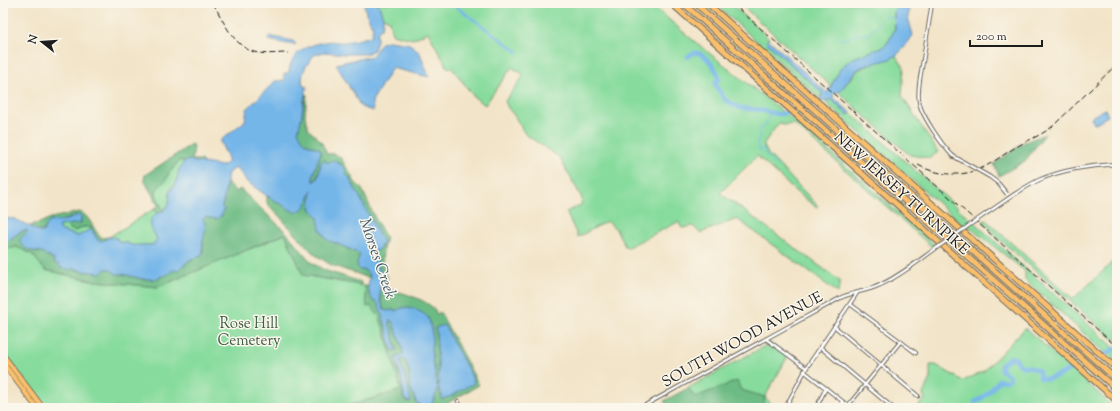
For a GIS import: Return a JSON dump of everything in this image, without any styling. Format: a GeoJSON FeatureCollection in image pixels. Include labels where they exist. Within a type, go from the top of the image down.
{"type":"FeatureCollection","features":[{"type":"Feature","properties":{"kind":"highway","name":"NEW JERSEY TURNPIKE"},"geometry":{"type":"LineString","coordinates":[[671,3],[1117,402]]}},
{"type":"Feature","properties":{"kind":"highway","name":"NEW JERSEY TURNPIKE"},"geometry":{"type":"LineString","coordinates":[[684,3],[1117,390]]}},
{"type":"Feature","properties":{"kind":"highway","name":"NEW JERSEY TURNPIKE"},"geometry":{"type":"LineString","coordinates":[[695,3],[1117,380]]}},
{"type":"Feature","properties":{"kind":"highway","name":"NEW JERSEY TURNPIKE"},"geometry":{"type":"LineString","coordinates":[[707,3],[1117,369]]}},
{"type":"Feature","properties":{"kind":"highway"},"geometry":{"type":"LineString","coordinates":[[3,355],[43,408]]}},
{"type":"Feature","properties":{"kind":"highway"},"geometry":{"type":"LineString","coordinates":[[3,363],[37,408]]}},
{"type":"Feature","properties":{"kind":"street"},"geometry":{"type":"LineString","coordinates":[[932,3],[918,94],[922,111],[943,145],[953,156],[990,177],[998,183],[1010,198]]}},
{"type":"Feature","properties":{"kind":"street","name":"SOUTH WOOD AVENUE"},"geometry":{"type":"LineString","coordinates":[[640,408],[842,297],[881,285],[1026,187],[1053,175],[1086,167],[1117,164]]}},
{"type":"Feature","properties":{"kind":"street"},"geometry":{"type":"LineString","coordinates":[[785,408],[805,370],[857,293]]}},
{"type":"Feature","properties":{"kind":"street"},"geometry":{"type":"LineString","coordinates":[[850,304],[916,353]]}},
{"type":"Feature","properties":{"kind":"street"},"geometry":{"type":"LineString","coordinates":[[834,326],[918,396]]}},
{"type":"Feature","properties":{"kind":"street"},"geometry":{"type":"LineString","coordinates":[[766,339],[849,407],[865,384],[900,341]]}},
{"type":"Feature","properties":{"kind":"street"},"geometry":{"type":"LineString","coordinates":[[820,347],[893,408]]}},
{"type":"Feature","properties":{"kind":"street"},"geometry":{"type":"LineString","coordinates":[[816,408],[826,388]]}},
{"type":"Feature","properties":{"kind":"street"},"geometry":{"type":"LineString","coordinates":[[458,401],[462,408]]}},
{"type":"Feature","properties":{"kind":"street"},"geometry":{"type":"LineString","coordinates":[[842,401],[842,408]]}},
{"type":"Feature","properties":{"kind":"street"},"geometry":{"type":"LineString","coordinates":[[818,405],[827,408]]}},
{"type":"Feature","properties":{"kind":"green space"},"geometry":{"type":"Polygon","coordinates":[[[378,3],[650,3],[689,37],[796,122],[935,245],[932,247],[794,124],[778,124],[764,143],[764,146],[768,154],[818,206],[816,207],[794,190],[757,156],[720,193],[840,281],[838,293],[737,219],[700,233],[693,226],[682,228],[678,222],[626,248],[616,229],[607,221],[578,237],[566,212],[581,205],[582,198],[559,157],[525,134],[505,101],[524,75],[512,67],[485,105],[474,97],[453,69],[447,67],[428,32],[413,39],[392,34],[389,20],[383,17],[378,3]]]}},
{"type":"Feature","properties":{"kind":"green space"},"geometry":{"type":"Polygon","coordinates":[[[714,3],[730,3],[769,38],[766,42],[822,93],[820,98],[714,3]]]}},
{"type":"Feature","properties":{"kind":"green space"},"geometry":{"type":"Polygon","coordinates":[[[739,3],[897,3],[894,13],[895,28],[885,46],[852,59],[841,68],[831,86],[739,3]]]}},
{"type":"Feature","properties":{"kind":"green space"},"geometry":{"type":"Polygon","coordinates":[[[896,56],[904,67],[902,96],[938,152],[930,158],[910,155],[839,92],[858,70],[896,56]]]}},
{"type":"Feature","properties":{"kind":"green space"},"geometry":{"type":"Polygon","coordinates":[[[306,93],[305,116],[308,129],[321,141],[327,154],[334,154],[341,158],[355,182],[362,189],[386,238],[382,258],[385,273],[388,278],[385,280],[382,279],[383,278],[377,264],[372,258],[369,257],[370,252],[381,248],[383,242],[341,164],[335,161],[327,163],[321,162],[316,180],[313,181],[313,175],[321,152],[318,148],[305,142],[301,138],[298,131],[306,93]]]}},
{"type":"Feature","properties":{"kind":"green space"},"geometry":{"type":"Polygon","coordinates":[[[832,100],[848,115],[851,113],[1117,350],[1117,363],[1025,280],[1025,271],[967,225],[964,226],[824,101],[832,100]]]}},
{"type":"Feature","properties":{"kind":"green space"},"geometry":{"type":"Polygon","coordinates":[[[1045,134],[1025,161],[999,176],[994,164],[1025,142],[1045,134]]]}},
{"type":"Feature","properties":{"kind":"green space"},"geometry":{"type":"Polygon","coordinates":[[[192,144],[194,148],[192,159],[201,160],[203,163],[184,162],[180,160],[169,173],[165,181],[156,190],[156,195],[163,210],[162,212],[157,213],[154,209],[158,206],[144,180],[145,175],[192,144]]]}},
{"type":"Feature","properties":{"kind":"green space"},"geometry":{"type":"Polygon","coordinates":[[[180,160],[184,162],[179,170],[176,183],[171,188],[169,204],[165,210],[163,210],[156,195],[156,190],[165,181],[169,173],[180,160]]]}},
{"type":"Feature","properties":{"kind":"green space"},"geometry":{"type":"Polygon","coordinates":[[[227,182],[236,192],[240,189],[286,232],[311,262],[324,270],[361,282],[361,285],[303,275],[285,234],[158,287],[95,281],[45,270],[32,254],[17,247],[3,251],[3,244],[22,231],[27,230],[35,252],[42,252],[46,256],[50,256],[80,271],[101,273],[105,269],[109,269],[117,274],[142,279],[158,279],[167,273],[182,267],[203,252],[203,219],[205,217],[212,218],[222,207],[227,182]]]}},
{"type":"Feature","properties":{"kind":"green space"},"geometry":{"type":"Polygon","coordinates":[[[313,188],[310,208],[318,217],[320,229],[327,240],[360,254],[365,270],[370,276],[369,278],[331,265],[314,254],[267,203],[267,196],[296,212],[313,188]]]}},
{"type":"Feature","properties":{"kind":"green space"},"geometry":{"type":"Polygon","coordinates":[[[154,209],[157,213],[155,215],[154,234],[157,240],[153,245],[133,246],[127,243],[119,242],[116,238],[109,237],[154,209]]]}},
{"type":"Feature","properties":{"kind":"green space"},"geometry":{"type":"Polygon","coordinates":[[[79,212],[85,215],[101,238],[109,237],[101,241],[98,240],[91,227],[82,227],[75,231],[68,228],[71,224],[81,223],[81,217],[75,215],[56,223],[43,231],[36,230],[31,226],[51,218],[79,212]]]}},
{"type":"Feature","properties":{"kind":"green space"},"geometry":{"type":"Polygon","coordinates":[[[986,220],[1073,299],[1114,261],[1117,261],[1117,342],[997,237],[983,221],[986,220]]]}},
{"type":"Feature","properties":{"kind":"green space"},"geometry":{"type":"Polygon","coordinates":[[[71,224],[68,228],[75,231],[82,227],[91,227],[91,229],[78,236],[59,229],[59,226],[71,224]]]}},
{"type":"Feature","properties":{"kind":"green space","name":"Rose Hill Cemetery"},"geometry":{"type":"Polygon","coordinates":[[[286,234],[303,275],[365,286],[367,306],[371,306],[379,316],[401,390],[341,408],[49,408],[3,351],[3,251],[6,249],[17,247],[32,254],[45,270],[95,281],[158,287],[286,234]]]}},
{"type":"Feature","properties":{"kind":"green space"},"geometry":{"type":"Polygon","coordinates":[[[365,286],[368,286],[370,295],[378,303],[392,350],[397,350],[388,321],[390,320],[393,323],[402,346],[403,354],[400,357],[395,358],[402,382],[403,398],[409,402],[406,378],[400,361],[402,359],[405,360],[408,369],[411,389],[417,404],[420,404],[421,408],[341,408],[401,390],[379,316],[371,306],[367,307],[365,286]]]}},
{"type":"Feature","properties":{"kind":"green space"},"geometry":{"type":"Polygon","coordinates":[[[380,289],[394,291],[426,302],[436,311],[435,313],[437,314],[440,312],[479,385],[439,408],[430,408],[437,389],[439,388],[442,399],[447,398],[472,377],[444,326],[435,328],[439,383],[439,386],[437,386],[432,361],[432,343],[428,318],[423,314],[407,307],[395,311],[386,311],[382,306],[380,289]]]}},
{"type":"Feature","properties":{"kind":"green space"},"geometry":{"type":"Polygon","coordinates":[[[1025,328],[1115,408],[915,408],[925,400],[923,394],[930,378],[930,365],[936,365],[963,381],[984,371],[1025,328]]]}},
{"type":"Feature","properties":{"kind":"green space"},"geometry":{"type":"Polygon","coordinates":[[[770,343],[788,356],[765,397],[775,408],[763,408],[764,397],[740,390],[695,397],[688,388],[770,343]]]}},
{"type":"Feature","properties":{"kind":"green space"},"geometry":{"type":"Polygon","coordinates":[[[737,381],[741,390],[765,397],[763,408],[668,408],[664,401],[688,388],[695,397],[737,381]]]}},
{"type":"Feature","properties":{"kind":"water"},"geometry":{"type":"Polygon","coordinates":[[[364,3],[378,3],[383,17],[383,24],[377,33],[377,41],[374,50],[366,54],[324,52],[314,55],[303,73],[302,81],[304,87],[306,86],[307,88],[298,131],[304,142],[320,149],[321,152],[313,175],[313,181],[315,181],[318,177],[321,162],[323,160],[327,163],[334,160],[344,167],[346,174],[360,197],[383,242],[379,250],[376,250],[376,252],[370,252],[369,256],[372,258],[375,256],[378,259],[375,263],[377,264],[383,278],[380,287],[380,299],[383,308],[386,311],[395,311],[402,308],[416,309],[426,315],[429,319],[432,329],[432,361],[437,386],[439,386],[439,383],[435,328],[444,325],[472,377],[474,382],[473,384],[450,397],[441,399],[442,396],[439,388],[437,389],[437,393],[431,407],[421,408],[420,404],[417,404],[411,389],[410,374],[405,360],[402,359],[400,361],[406,378],[411,401],[409,402],[404,399],[402,382],[395,357],[400,357],[403,354],[402,346],[393,323],[391,320],[389,321],[397,350],[392,350],[381,310],[376,301],[374,302],[370,296],[368,287],[370,276],[365,270],[359,270],[357,263],[360,254],[327,240],[320,229],[318,217],[310,208],[312,190],[305,207],[296,213],[267,196],[246,181],[237,168],[235,168],[228,173],[222,215],[217,219],[205,217],[203,219],[205,228],[202,256],[191,259],[178,270],[174,270],[158,279],[142,279],[117,274],[109,269],[105,269],[101,273],[74,268],[71,270],[61,268],[58,264],[54,263],[54,259],[50,258],[50,256],[46,256],[42,252],[25,248],[22,245],[20,239],[27,232],[27,230],[22,231],[3,244],[3,218],[15,219],[31,226],[39,232],[43,232],[49,222],[66,220],[79,215],[81,217],[81,223],[59,226],[59,229],[78,236],[91,229],[99,241],[109,237],[117,238],[119,242],[125,242],[131,245],[153,245],[157,240],[151,229],[151,219],[157,213],[162,212],[169,204],[170,191],[176,183],[179,170],[184,162],[189,160],[222,166],[229,161],[220,141],[245,121],[247,109],[275,81],[284,80],[284,74],[289,72],[293,59],[301,51],[312,45],[327,41],[344,42],[371,36],[373,28],[366,13],[364,3]]]}},
{"type":"Feature","properties":{"kind":"water"},"geometry":{"type":"Polygon","coordinates":[[[897,3],[911,3],[908,17],[913,35],[903,48],[890,59],[868,64],[857,70],[839,92],[836,92],[833,95],[834,98],[851,113],[848,115],[832,100],[824,101],[787,113],[784,111],[821,100],[822,93],[766,42],[768,39],[827,93],[841,68],[851,59],[885,46],[895,28],[894,13],[897,3]]]}},
{"type":"Feature","properties":{"kind":"water"},"geometry":{"type":"Polygon","coordinates":[[[269,36],[293,41],[296,44],[293,45],[268,40],[269,36]]]}},
{"type":"Feature","properties":{"kind":"water"},"geometry":{"type":"Polygon","coordinates":[[[389,41],[410,44],[420,53],[429,77],[392,68],[372,101],[373,111],[361,107],[336,64],[372,56],[382,42],[389,41]]]}},
{"type":"Feature","properties":{"kind":"water"},"geometry":{"type":"Polygon","coordinates":[[[1105,109],[1108,116],[1094,124],[1091,117],[1105,109]]]}},
{"type":"Feature","properties":{"kind":"waterway"},"geometry":{"type":"LineString","coordinates":[[451,3],[518,52]]}},
{"type":"Feature","properties":{"kind":"waterway"},"geometry":{"type":"LineString","coordinates":[[837,36],[845,40],[856,34],[869,35],[886,16],[894,18]]}},
{"type":"Feature","properties":{"kind":"waterway"},"geometry":{"type":"LineString","coordinates":[[688,57],[693,53],[698,53],[706,58],[718,75],[719,78],[715,83],[725,100],[740,108],[760,110],[777,114],[791,111]]}},
{"type":"Feature","properties":{"kind":"waterway"},"geometry":{"type":"LineString","coordinates":[[775,114],[769,115],[765,127],[759,129],[760,136],[757,143],[760,151],[764,148],[765,154],[777,166]]}},
{"type":"Feature","properties":{"kind":"waterway"},"geometry":{"type":"LineString","coordinates":[[1105,354],[1117,348]]}},
{"type":"Feature","properties":{"kind":"waterway"},"geometry":{"type":"LineString","coordinates":[[975,402],[986,395],[999,380],[1009,380],[1010,376],[1001,370],[1001,365],[1011,357],[1016,359],[1019,364],[1024,367],[1030,367],[1039,371],[1040,378],[1047,379],[1062,374],[1070,369]]}},
{"type":"Feature","properties":{"kind":"railway"},"geometry":{"type":"LineString","coordinates":[[213,3],[229,32],[247,49],[254,52],[271,54],[288,53]]}},
{"type":"Feature","properties":{"kind":"railway"},"geometry":{"type":"LineString","coordinates":[[732,3],[1117,347]]}},
{"type":"Feature","properties":{"kind":"railway"},"geometry":{"type":"LineString","coordinates":[[918,165],[926,169],[952,174],[961,174],[978,170],[986,166],[1053,126],[1117,64]]}},
{"type":"Feature","properties":{"kind":"railway"},"geometry":{"type":"LineString","coordinates":[[1021,408],[1047,408]]}},
{"type":"Feature","properties":{"kind":"water label","name":"Morses Creek"},"geometry":{"type":"Point","coordinates":[379,258]}}]}
